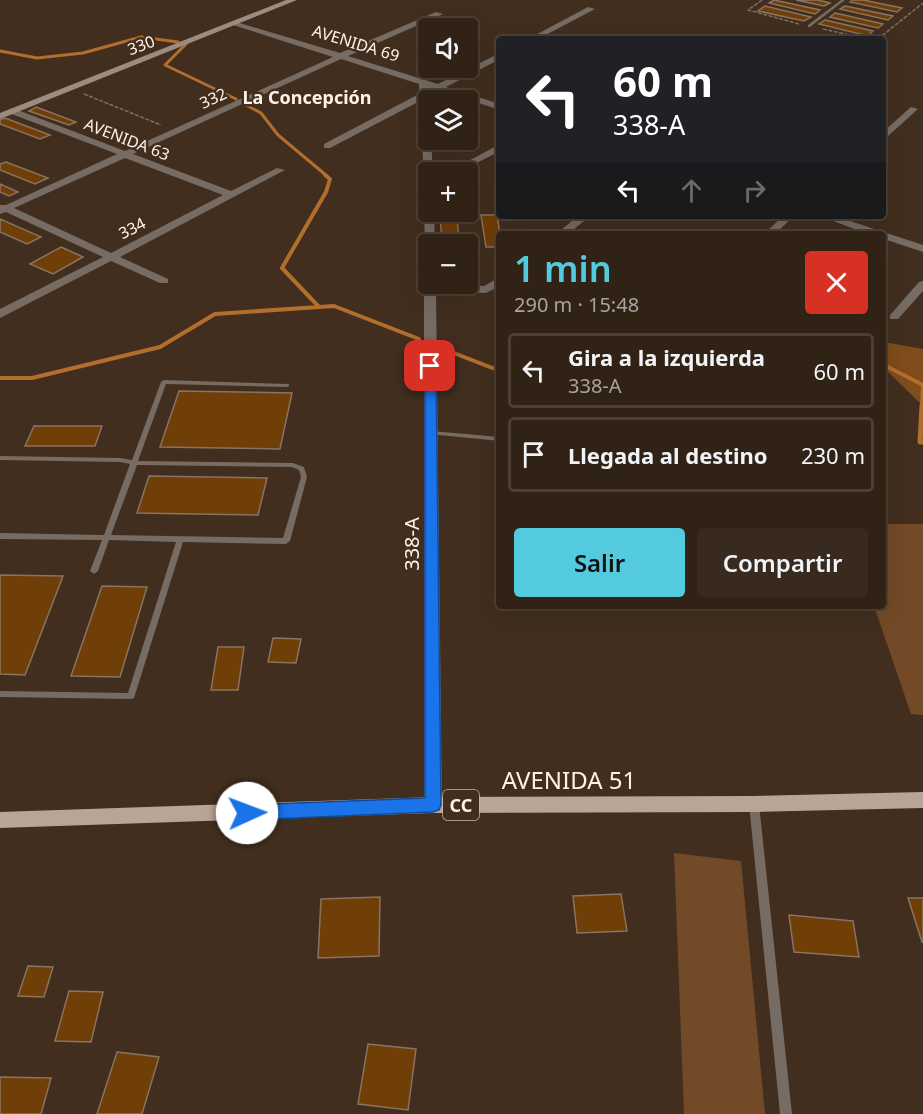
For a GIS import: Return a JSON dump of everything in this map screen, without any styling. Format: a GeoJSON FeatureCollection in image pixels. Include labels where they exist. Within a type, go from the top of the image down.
{"type":"FeatureCollection","features":[{"type":"Feature","properties":{"kind":"main road","name":"AVENIDA 51"},"geometry":{"type":"LineString","coordinates":[[0,820],[433,805],[754,804],[923,800]]}},
{"type":"Feature","properties":{"kind":"street","name":"330"},"geometry":{"type":"LineString","coordinates":[[0,116],[293,0]]}},
{"type":"Feature","properties":{"kind":"street"},"geometry":{"type":"LineString","coordinates":[[538,36],[591,9]]}},
{"type":"Feature","properties":{"kind":"street","name":"332"},"geometry":{"type":"LineString","coordinates":[[2,208],[126,155],[341,56],[439,14]]}},
{"type":"Feature","properties":{"kind":"street","name":"AVENIDA 69"},"geometry":{"type":"LineString","coordinates":[[236,23],[496,106]]}},
{"type":"Feature","properties":{"kind":"street"},"geometry":{"type":"LineString","coordinates":[[431,90],[496,57]]}},
{"type":"Feature","properties":{"kind":"street"},"geometry":{"type":"LineString","coordinates":[[422,82],[424,90]]}},
{"type":"Feature","properties":{"kind":"street"},"geometry":{"type":"LineString","coordinates":[[327,146],[418,97]]}},
{"type":"Feature","properties":{"kind":"street"},"geometry":{"type":"LineString","coordinates":[[886,133],[914,109]]}},
{"type":"Feature","properties":{"kind":"street","name":"AVENIDA 63"},"geometry":{"type":"LineString","coordinates":[[12,111],[231,195]]}},
{"type":"Feature","properties":{"kind":"street"},"geometry":{"type":"LineString","coordinates":[[472,162],[496,149]]}},
{"type":"Feature","properties":{"kind":"street","name":"334"},"geometry":{"type":"LineString","coordinates":[[0,314],[280,170]]}},
{"type":"Feature","properties":{"kind":"street"},"geometry":{"type":"LineString","coordinates":[[2,208],[164,281]]}},
{"type":"Feature","properties":{"kind":"street"},"geometry":{"type":"LineString","coordinates":[[565,231],[581,219]]}},
{"type":"Feature","properties":{"kind":"street"},"geometry":{"type":"LineString","coordinates":[[772,231],[786,219]]}},
{"type":"Feature","properties":{"kind":"street"},"geometry":{"type":"LineString","coordinates":[[834,219],[869,231]]}},
{"type":"Feature","properties":{"kind":"street"},"geometry":{"type":"LineString","coordinates":[[886,237],[923,249]]}},
{"type":"Feature","properties":{"kind":"street"},"geometry":{"type":"LineString","coordinates":[[478,289],[486,290],[496,283]]}},
{"type":"Feature","properties":{"kind":"street"},"geometry":{"type":"LineString","coordinates":[[894,317],[923,284]]}},
{"type":"Feature","properties":{"kind":"street","name":"338-A"},"geometry":{"type":"LineString","coordinates":[[430,294],[433,805]]}},
{"type":"Feature","properties":{"kind":"lane"},"geometry":{"type":"LineString","coordinates":[[809,26],[843,0]]}},
{"type":"Feature","properties":{"kind":"lane"},"geometry":{"type":"LineString","coordinates":[[94,572],[164,382],[287,384]]}},
{"type":"Feature","properties":{"kind":"lane"},"geometry":{"type":"LineString","coordinates":[[431,433],[496,439]]}},
{"type":"Feature","properties":{"kind":"lane"},"geometry":{"type":"LineString","coordinates":[[0,458],[120,460],[135,464],[293,465],[302,469],[304,477],[286,540],[0,536]]}},
{"type":"Feature","properties":{"kind":"lane"},"geometry":{"type":"LineString","coordinates":[[0,693],[131,696],[180,540]]}},
{"type":"Feature","properties":{"kind":"lane"},"geometry":{"type":"LineString","coordinates":[[754,804],[786,1114]]}},
{"type":"Feature","properties":{"kind":"path"},"geometry":{"type":"LineString","coordinates":[[882,36],[923,3]]}},
{"type":"Feature","properties":{"kind":"path"},"geometry":{"type":"LineString","coordinates":[[70,89],[177,132]]}},
{"type":"Feature","properties":{"kind":"shaded area"},"geometry":{"type":"Polygon","coordinates":[[[886,342],[923,349],[923,406],[886,370],[886,342]]]}},
{"type":"Feature","properties":{"kind":"shaded area"},"geometry":{"type":"Polygon","coordinates":[[[886,524],[923,524],[923,715],[911,714],[875,609],[886,609],[886,524]]]}},
{"type":"Feature","properties":{"kind":"shaded area"},"geometry":{"type":"Polygon","coordinates":[[[674,853],[741,861],[765,1114],[684,1114],[674,853]]]}},
{"type":"Feature","properties":{"kind":"building"},"geometry":{"type":"Polygon","coordinates":[[[774,0],[820,10],[815,14],[769,3],[774,0]]]}},
{"type":"Feature","properties":{"kind":"building"},"geometry":{"type":"Polygon","coordinates":[[[796,0],[818,0],[830,3],[824,6],[796,0]]]}},
{"type":"Feature","properties":{"kind":"building"},"geometry":{"type":"Polygon","coordinates":[[[853,0],[902,8],[897,12],[850,2],[853,0]]]}},
{"type":"Feature","properties":{"kind":"building"},"geometry":{"type":"Polygon","coordinates":[[[765,6],[811,17],[804,21],[758,11],[765,6]]]}},
{"type":"Feature","properties":{"kind":"building"},"geometry":{"type":"Polygon","coordinates":[[[845,6],[893,16],[888,20],[840,9],[845,6]]]}},
{"type":"Feature","properties":{"kind":"building"},"geometry":{"type":"Polygon","coordinates":[[[835,13],[883,24],[878,28],[830,17],[835,13]]]}},
{"type":"Feature","properties":{"kind":"building"},"geometry":{"type":"Polygon","coordinates":[[[825,20],[873,31],[868,36],[819,24],[825,20]]]}},
{"type":"Feature","properties":{"kind":"building"},"geometry":{"type":"Polygon","coordinates":[[[36,107],[76,122],[69,125],[29,111],[36,107]]]}},
{"type":"Feature","properties":{"kind":"building"},"geometry":{"type":"Polygon","coordinates":[[[5,118],[50,135],[40,139],[0,124],[0,120],[5,118]]]}},
{"type":"Feature","properties":{"kind":"building"},"geometry":{"type":"Polygon","coordinates":[[[6,162],[48,178],[35,184],[0,170],[0,164],[6,162]]]}},
{"type":"Feature","properties":{"kind":"building"},"geometry":{"type":"Polygon","coordinates":[[[0,184],[18,192],[9,196],[0,192],[0,184]]]}},
{"type":"Feature","properties":{"kind":"building"},"geometry":{"type":"Polygon","coordinates":[[[481,215],[496,215],[500,231],[496,231],[496,247],[486,247],[481,215]]]}},
{"type":"Feature","properties":{"kind":"building"},"geometry":{"type":"Polygon","coordinates":[[[0,219],[41,237],[27,244],[0,232],[0,219]]]}},
{"type":"Feature","properties":{"kind":"building"},"geometry":{"type":"Polygon","coordinates":[[[441,222],[458,222],[458,234],[441,234],[441,222]]]}},
{"type":"Feature","properties":{"kind":"building"},"geometry":{"type":"Polygon","coordinates":[[[61,247],[83,257],[53,274],[30,264],[61,247]]]}},
{"type":"Feature","properties":{"kind":"building"},"geometry":{"type":"Polygon","coordinates":[[[179,391],[292,393],[280,449],[160,447],[179,391]]]}},
{"type":"Feature","properties":{"kind":"building"},"geometry":{"type":"Polygon","coordinates":[[[34,426],[102,426],[95,446],[25,446],[34,426]]]}},
{"type":"Feature","properties":{"kind":"building"},"geometry":{"type":"Polygon","coordinates":[[[149,476],[267,478],[258,515],[137,513],[149,476]]]}},
{"type":"Feature","properties":{"kind":"building"},"geometry":{"type":"Polygon","coordinates":[[[0,575],[63,576],[25,675],[0,674],[0,575]]]}},
{"type":"Feature","properties":{"kind":"building"},"geometry":{"type":"Polygon","coordinates":[[[102,586],[147,587],[120,677],[71,676],[102,586]]]}},
{"type":"Feature","properties":{"kind":"building"},"geometry":{"type":"Polygon","coordinates":[[[273,638],[301,639],[296,663],[268,662],[273,638]]]}},
{"type":"Feature","properties":{"kind":"building"},"geometry":{"type":"Polygon","coordinates":[[[218,647],[244,647],[238,690],[211,690],[218,647]]]}},
{"type":"Feature","properties":{"kind":"building"},"geometry":{"type":"Polygon","coordinates":[[[621,894],[627,931],[577,933],[573,896],[621,894]]]}},
{"type":"Feature","properties":{"kind":"building"},"geometry":{"type":"Polygon","coordinates":[[[380,897],[379,956],[318,958],[321,899],[380,897]]]}},
{"type":"Feature","properties":{"kind":"building"},"geometry":{"type":"Polygon","coordinates":[[[908,898],[923,898],[923,942],[922,942],[908,898]]]}},
{"type":"Feature","properties":{"kind":"building"},"geometry":{"type":"Polygon","coordinates":[[[789,915],[853,921],[859,957],[794,952],[789,915]]]}},
{"type":"Feature","properties":{"kind":"building"},"geometry":{"type":"Polygon","coordinates":[[[28,966],[53,967],[44,997],[18,996],[28,966]]]}},
{"type":"Feature","properties":{"kind":"building"},"geometry":{"type":"Polygon","coordinates":[[[69,991],[103,992],[91,1042],[55,1041],[69,991]]]}},
{"type":"Feature","properties":{"kind":"building"},"geometry":{"type":"Polygon","coordinates":[[[368,1044],[416,1049],[408,1110],[358,1104],[368,1044]]]}},
{"type":"Feature","properties":{"kind":"building"},"geometry":{"type":"Polygon","coordinates":[[[117,1052],[159,1057],[142,1114],[97,1114],[117,1052]]]}},
{"type":"Feature","properties":{"kind":"building"},"geometry":{"type":"Polygon","coordinates":[[[0,1077],[51,1078],[41,1114],[0,1114],[0,1077]]]}},
{"type":"Feature","properties":{"kind":"waterway"},"geometry":{"type":"LineString","coordinates":[[0,51],[37,58],[83,53],[141,37],[178,42]]}},
{"type":"Feature","properties":{"kind":"waterway"},"geometry":{"type":"LineString","coordinates":[[186,44],[165,65],[236,99]]}},
{"type":"Feature","properties":{"kind":"waterway"},"geometry":{"type":"LineString","coordinates":[[246,105],[261,113],[278,135],[327,176]]}},
{"type":"Feature","properties":{"kind":"waterway"},"geometry":{"type":"LineString","coordinates":[[319,307],[282,268],[326,192],[330,179],[325,175]]}},
{"type":"Feature","properties":{"kind":"waterway"},"geometry":{"type":"LineString","coordinates":[[0,378],[32,378],[160,347],[215,314],[334,306],[419,339]]}},
{"type":"Feature","properties":{"kind":"waterway"},"geometry":{"type":"LineString","coordinates":[[441,348],[496,369]]}},
{"type":"Feature","properties":{"kind":"waterway"},"geometry":{"type":"LineString","coordinates":[[886,366],[923,385],[922,407]]}},
{"type":"Feature","properties":{"kind":"waterway"},"geometry":{"type":"LineString","coordinates":[[922,406],[920,442],[923,442]]}},
{"type":"Feature","properties":{"kind":"district","name":"La Concepción"},"geometry":{"type":"Point","coordinates":[307,97]}},
{"type":"Feature","properties":{"kind":"route"},"geometry":{"type":"LineString","coordinates":[[247,813],[433,805],[430,366]]}}]}
